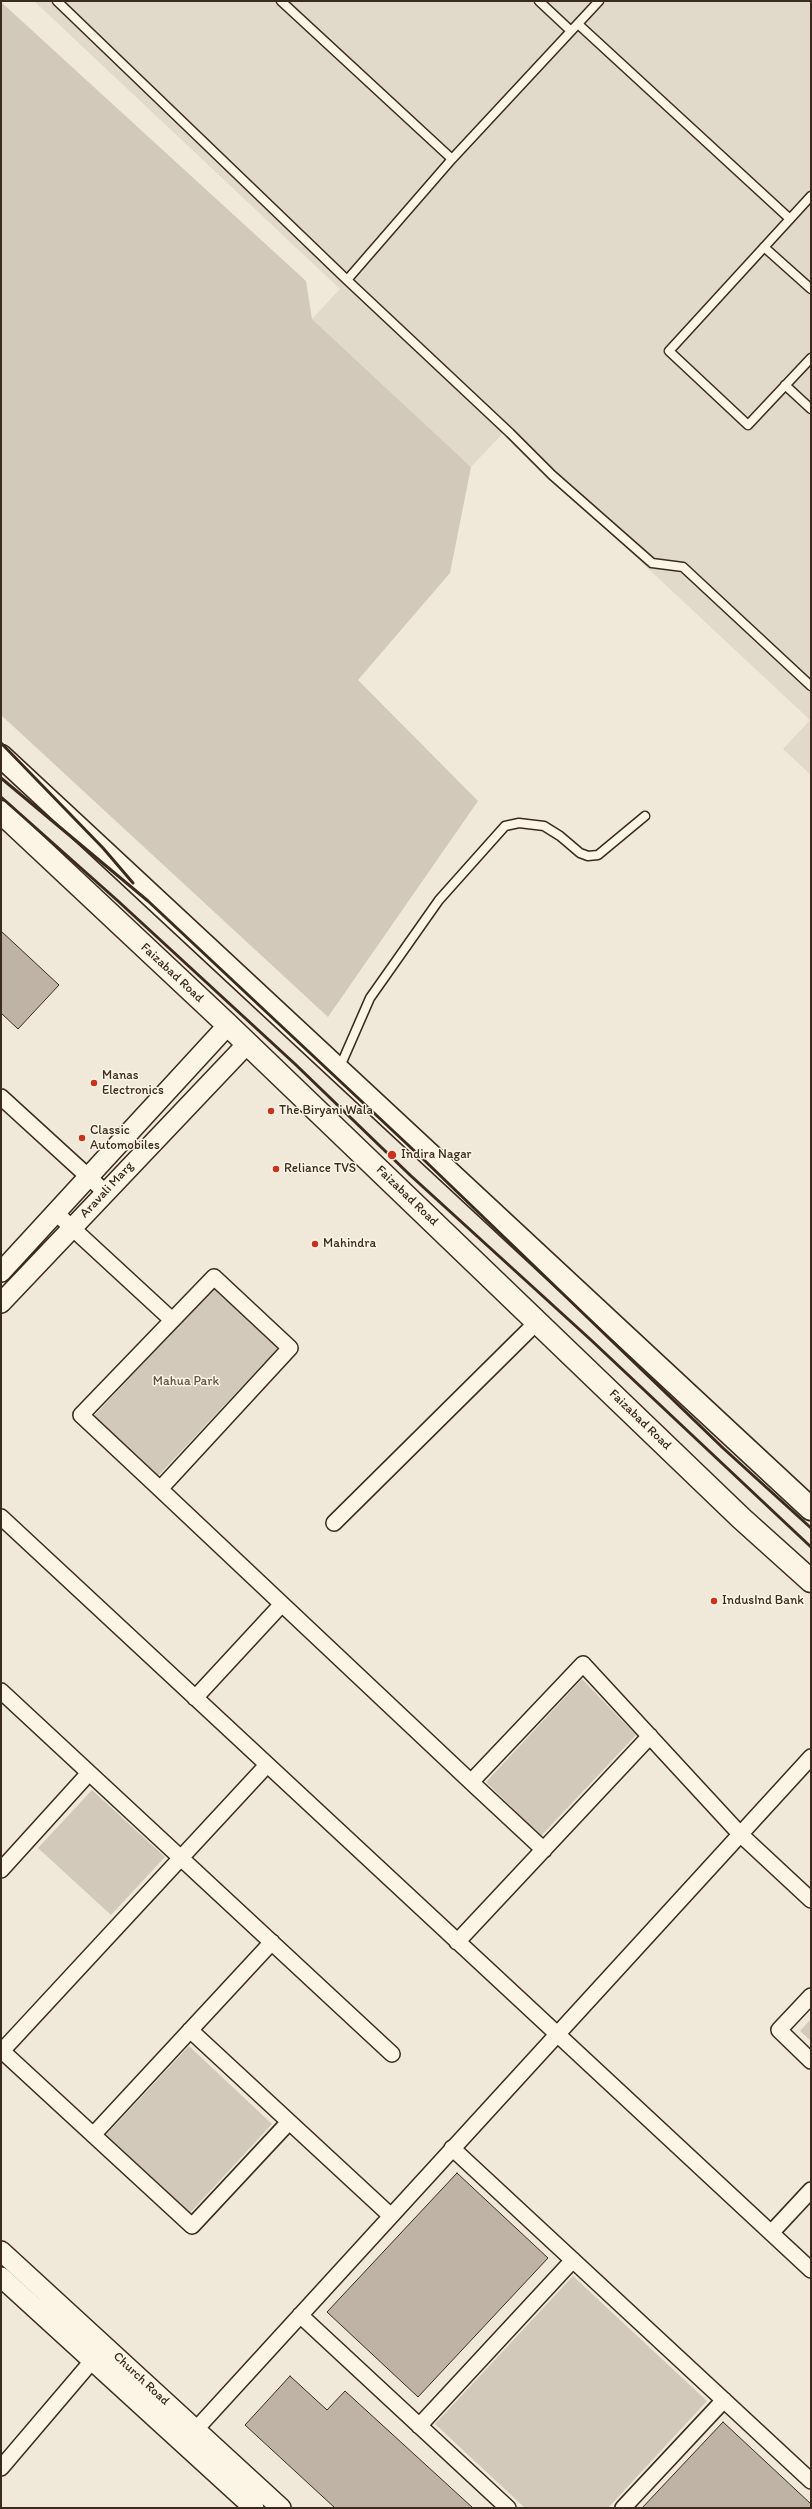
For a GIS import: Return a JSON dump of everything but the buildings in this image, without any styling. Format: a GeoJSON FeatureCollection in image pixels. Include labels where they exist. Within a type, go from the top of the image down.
{"type":"FeatureCollection","features":[{"type":"Feature","properties":{"kind":"main road"},"geometry":{"type":"LineString","coordinates":[[1,756],[811,1509]]}},
{"type":"Feature","properties":{"kind":"main road","name":"Faizabad Road"},"geometry":{"type":"LineString","coordinates":[[1,812],[228,1025],[538,1321],[741,1518],[811,1581]]}},
{"type":"Feature","properties":{"kind":"street","name":"Aravali Marg"},"geometry":{"type":"LineString","coordinates":[[1,1272],[228,1025]]}},
{"type":"Feature","properties":{"kind":"street","name":"Aravali Marg"},"geometry":{"type":"LineString","coordinates":[[1,1303],[247,1044]]}},
{"type":"Feature","properties":{"kind":"street"},"geometry":{"type":"LineString","coordinates":[[1,1097],[105,1192]]}},
{"type":"Feature","properties":{"kind":"street"},"geometry":{"type":"LineString","coordinates":[[56,1213],[172,1320]]}},
{"type":"Feature","properties":{"kind":"street"},"geometry":{"type":"LineString","coordinates":[[160,1489],[290,1348],[214,1277],[81,1415],[544,1850]]}},
{"type":"Feature","properties":{"kind":"street"},"geometry":{"type":"LineString","coordinates":[[334,1523],[538,1321]]}},
{"type":"Feature","properties":{"kind":"street"},"geometry":{"type":"LineString","coordinates":[[2,1521],[195,1698],[556,2035],[811,2270]]}},
{"type":"Feature","properties":{"kind":"street"},"geometry":{"type":"LineString","coordinates":[[195,1698],[282,1604]]}},
{"type":"Feature","properties":{"kind":"street"},"geometry":{"type":"LineString","coordinates":[[471,1782],[583,1664],[740,1834],[811,1900]]}},
{"type":"Feature","properties":{"kind":"street"},"geometry":{"type":"LineString","coordinates":[[1,1692],[392,2054]]}},
{"type":"Feature","properties":{"kind":"street"},"geometry":{"type":"LineString","coordinates":[[457,1942],[650,1736]]}},
{"type":"Feature","properties":{"kind":"street"},"geometry":{"type":"LineString","coordinates":[[267,1766],[2,2050],[192,2226],[289,2122]]}},
{"type":"Feature","properties":{"kind":"street"},"geometry":{"type":"LineString","coordinates":[[189,2436],[740,1834],[808,1767]]}},
{"type":"Feature","properties":{"kind":"street"},"geometry":{"type":"LineString","coordinates":[[1,1870],[89,1773]]}},
{"type":"Feature","properties":{"kind":"street"},"geometry":{"type":"LineString","coordinates":[[93,2135],[272,1942]]}},
{"type":"Feature","properties":{"kind":"street"},"geometry":{"type":"LineString","coordinates":[[811,1996],[779,2030],[811,2061]]}},
{"type":"Feature","properties":{"kind":"street"},"geometry":{"type":"LineString","coordinates":[[190,2030],[391,2216]]}},
{"type":"Feature","properties":{"kind":"street"},"geometry":{"type":"LineString","coordinates":[[452,2148],[811,2481]]}},
{"type":"Feature","properties":{"kind":"street"},"geometry":{"type":"LineString","coordinates":[[770,2233],[811,2190]]}},
{"type":"Feature","properties":{"kind":"street","name":"Church Road"},"geometry":{"type":"LineString","coordinates":[[1,2251],[189,2436],[254,2508]]}},
{"type":"Feature","properties":{"kind":"street"},"geometry":{"type":"LineString","coordinates":[[419,2426],[572,2260]]}},
{"type":"Feature","properties":{"kind":"street","name":"Church Road"},"geometry":{"type":"LineString","coordinates":[[1,2277],[92,2361],[281,2508]]}},
{"type":"Feature","properties":{"kind":"street"},"geometry":{"type":"LineString","coordinates":[[300,2315],[508,2508]]}},
{"type":"Feature","properties":{"kind":"street"},"geometry":{"type":"LineString","coordinates":[[1,2468],[92,2361]]}},
{"type":"Feature","properties":{"kind":"street"},"geometry":{"type":"LineString","coordinates":[[623,2508],[724,2400]]}},
{"type":"Feature","properties":{"kind":"lane"},"geometry":{"type":"LineString","coordinates":[[57,1],[347,280],[575,496],[652,563],[683,567],[811,686]]}},
{"type":"Feature","properties":{"kind":"lane"},"geometry":{"type":"LineString","coordinates":[[281,1],[452,158]]}},
{"type":"Feature","properties":{"kind":"lane"},"geometry":{"type":"LineString","coordinates":[[539,1],[571,31]]}},
{"type":"Feature","properties":{"kind":"lane"},"geometry":{"type":"LineString","coordinates":[[347,280],[452,158],[599,1]]}},
{"type":"Feature","properties":{"kind":"lane"},"geometry":{"type":"LineString","coordinates":[[578,24],[790,218]]}},
{"type":"Feature","properties":{"kind":"lane"},"geometry":{"type":"LineString","coordinates":[[811,196],[670,351],[748,425],[811,358]]}},
{"type":"Feature","properties":{"kind":"lane"},"geometry":{"type":"LineString","coordinates":[[764,247],[811,289]]}},
{"type":"Feature","properties":{"kind":"lane"},"geometry":{"type":"LineString","coordinates":[[785,385],[811,409]]}},
{"type":"Feature","properties":{"kind":"lane"},"geometry":{"type":"LineString","coordinates":[[339,1070],[370,998],[439,900],[505,826],[520,823],[544,826],[560,836],[580,853],[588,856],[598,855],[645,816]]}},
{"type":"Feature","properties":{"kind":"shaded area"},"geometry":{"type":"Polygon","coordinates":[[[34,1],[811,1],[811,775],[783,749],[810,720],[503,433],[471,467],[312,319],[340,289],[34,1]]]}},
{"type":"Feature","properties":{"kind":"green space"},"geometry":{"type":"Polygon","coordinates":[[[1,2],[306,281],[312,319],[471,467],[450,573],[358,680],[478,801],[328,1017],[1,715],[1,2]]]}},
{"type":"Feature","properties":{"kind":"green space","name":"Mahua Park"},"geometry":{"type":"Polygon","coordinates":[[[214,1288],[278,1348],[158,1476],[94,1416],[214,1288]]]}},
{"type":"Feature","properties":{"kind":"green space"},"geometry":{"type":"Polygon","coordinates":[[[582,1679],[636,1735],[541,1836],[486,1782],[582,1679]]]}},
{"type":"Feature","properties":{"kind":"green space"},"geometry":{"type":"Polygon","coordinates":[[[92,1790],[165,1857],[111,1915],[38,1848],[92,1790]]]}},
{"type":"Feature","properties":{"kind":"green space"},"geometry":{"type":"Polygon","coordinates":[[[811,2019],[811,2041],[800,2031],[811,2019]]]}},
{"type":"Feature","properties":{"kind":"green space"},"geometry":{"type":"Polygon","coordinates":[[[189,2046],[272,2124],[190,2213],[106,2135],[189,2046]]]}},
{"type":"Feature","properties":{"kind":"green space"},"geometry":{"type":"Polygon","coordinates":[[[573,2276],[707,2401],[608,2508],[525,2508],[435,2424],[573,2276]]]}},
{"type":"Feature","properties":{"kind":"railway"},"geometry":{"type":"LineString","coordinates":[[1,743],[103,848],[133,883]]}},
{"type":"Feature","properties":{"kind":"railway"},"geometry":{"type":"LineString","coordinates":[[1,778],[148,901],[423,1159],[723,1448],[811,1528]]}},
{"type":"Feature","properties":{"kind":"railway"},"geometry":{"type":"LineString","coordinates":[[1,797],[118,901],[295,1064],[410,1175],[591,1340],[811,1547]]}},
{"type":"Feature","properties":{"kind":"place","name":"Manas Electronics"},"geometry":{"type":"Point","coordinates":[94,1083]}},
{"type":"Feature","properties":{"kind":"place","name":"The Biryani Wala"},"geometry":{"type":"Point","coordinates":[271,1111]}},
{"type":"Feature","properties":{"kind":"place","name":"Classic Automobiles"},"geometry":{"type":"Point","coordinates":[82,1138]}},
{"type":"Feature","properties":{"kind":"place","name":"Indira Nagar"},"geometry":{"type":"Point","coordinates":[392,1155]}},
{"type":"Feature","properties":{"kind":"place","name":"Reliance TVS"},"geometry":{"type":"Point","coordinates":[276,1169]}},
{"type":"Feature","properties":{"kind":"place","name":"Mahindra"},"geometry":{"type":"Point","coordinates":[315,1244]}},
{"type":"Feature","properties":{"kind":"place","name":"IndusInd Bank"},"geometry":{"type":"Point","coordinates":[714,1601]}}]}
